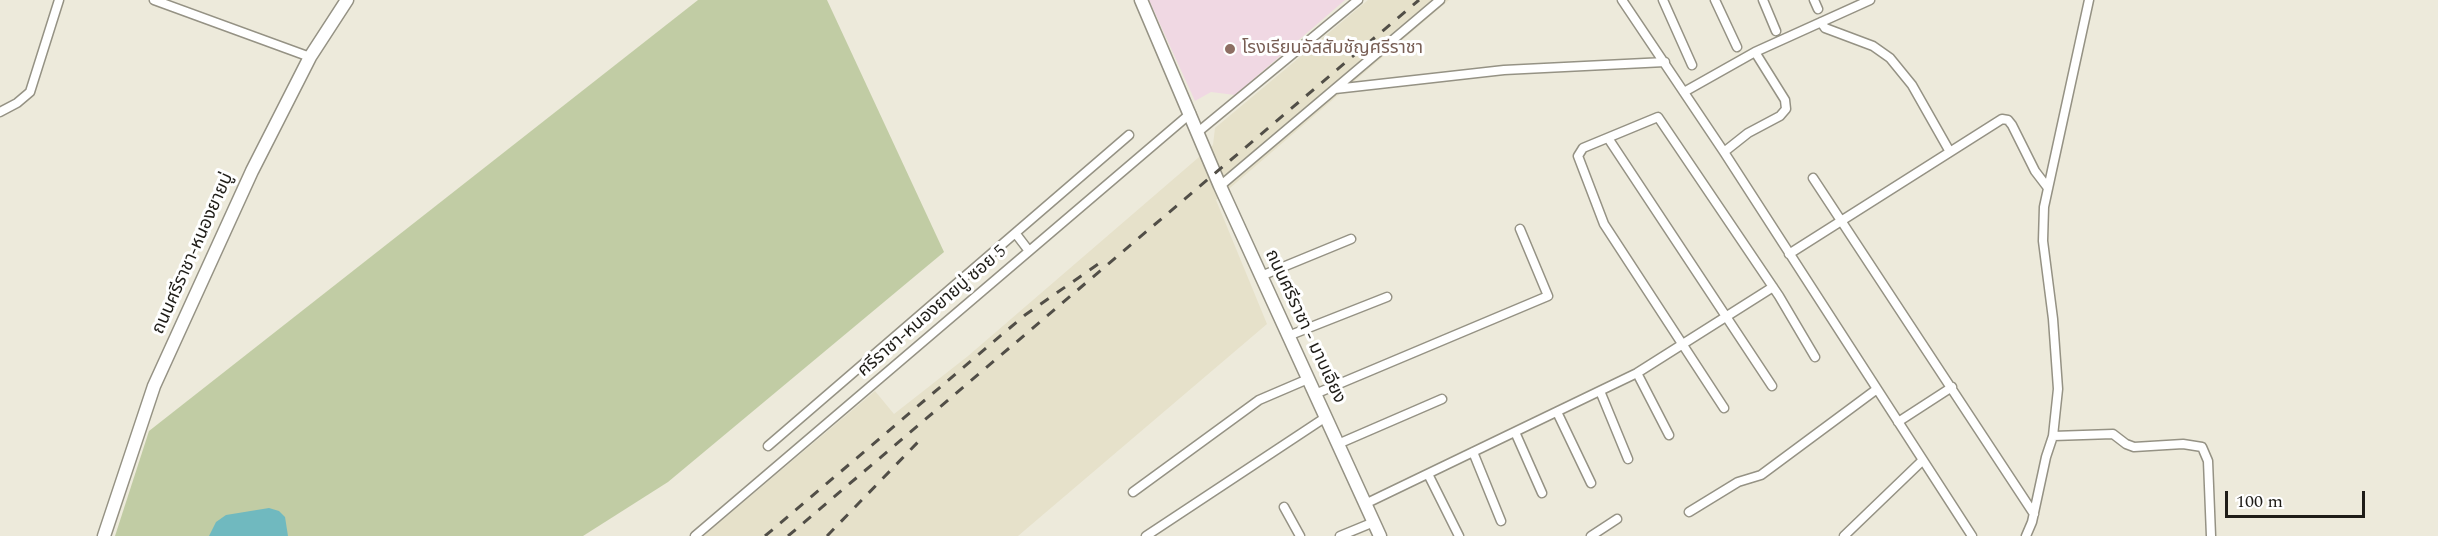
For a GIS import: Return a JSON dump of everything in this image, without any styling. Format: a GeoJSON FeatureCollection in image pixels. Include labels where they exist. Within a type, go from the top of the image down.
{"type":"FeatureCollection","features":[{"type":"Feature","properties":{"kind":"main road","name":"ถนนศรีราชา-หนองยายบู่"},"geometry":{"type":"LineString","coordinates":[[104,536],[154,386],[252,171],[310,57],[347,0]]}},
{"type":"Feature","properties":{"kind":"main road","name":"ถนนศรีราชา - มาบเอียง"},"geometry":{"type":"LineString","coordinates":[[1140,0],[1191,113],[1220,186],[1380,536]]}},
{"type":"Feature","properties":{"kind":"street"},"geometry":{"type":"LineString","coordinates":[[0,112],[17,103],[30,92],[59,0]]}},
{"type":"Feature","properties":{"kind":"street"},"geometry":{"type":"LineString","coordinates":[[154,0],[310,57]]}},
{"type":"Feature","properties":{"kind":"street"},"geometry":{"type":"LineString","coordinates":[[1198,132],[1358,0]]}},
{"type":"Feature","properties":{"kind":"street"},"geometry":{"type":"LineString","coordinates":[[1220,186],[1440,0]]}},
{"type":"Feature","properties":{"kind":"street"},"geometry":{"type":"LineString","coordinates":[[1622,0],[1724,152],[1972,536]]}},
{"type":"Feature","properties":{"kind":"street"},"geometry":{"type":"LineString","coordinates":[[1663,0],[1692,65]]}},
{"type":"Feature","properties":{"kind":"street"},"geometry":{"type":"LineString","coordinates":[[1715,0],[1737,47]]}},
{"type":"Feature","properties":{"kind":"street"},"geometry":{"type":"LineString","coordinates":[[1763,0],[1776,31]]}},
{"type":"Feature","properties":{"kind":"street"},"geometry":{"type":"LineString","coordinates":[[1684,92],[1755,52],[1870,0]]}},
{"type":"Feature","properties":{"kind":"street"},"geometry":{"type":"LineString","coordinates":[[2026,536],[2034,514],[2046,457],[2053,436],[2058,389],[2053,320],[2043,241],[2048,188],[2089,0]]}},
{"type":"Feature","properties":{"kind":"street"},"geometry":{"type":"LineString","coordinates":[[1821,22],[1824,28],[1873,46],[1890,58],[1909,80],[1950,152]]}},
{"type":"Feature","properties":{"kind":"street"},"geometry":{"type":"LineString","coordinates":[[1724,152],[1748,133],[1780,116],[1786,109],[1785,100],[1755,52]]}},
{"type":"Feature","properties":{"kind":"street"},"geometry":{"type":"LineString","coordinates":[[1335,89],[1504,70],[1665,62]]}},
{"type":"Feature","properties":{"kind":"street","name":"ศรีราชา-หนองยายบู่ ซอย 5"},"geometry":{"type":"LineString","coordinates":[[695,536],[1191,113]]}},
{"type":"Feature","properties":{"kind":"street"},"geometry":{"type":"LineString","coordinates":[[1724,408],[1604,224],[1578,156],[1583,148],[1658,117],[1773,287],[1815,357]]}},
{"type":"Feature","properties":{"kind":"street"},"geometry":{"type":"LineString","coordinates":[[1789,254],[2002,119],[2008,120],[2028,153],[2035,171],[2048,188]]}},
{"type":"Feature","properties":{"kind":"street"},"geometry":{"type":"LineString","coordinates":[[768,446],[1129,135]]}},
{"type":"Feature","properties":{"kind":"street"},"geometry":{"type":"LineString","coordinates":[[1608,138],[1728,316],[1772,386]]}},
{"type":"Feature","properties":{"kind":"street"},"geometry":{"type":"LineString","coordinates":[[1813,178],[2034,514]]}},
{"type":"Feature","properties":{"kind":"street"},"geometry":{"type":"LineString","coordinates":[[1315,394],[1548,296],[1520,230]]}},
{"type":"Feature","properties":{"kind":"street"},"geometry":{"type":"LineString","coordinates":[[1016,234],[1029,251]]}},
{"type":"Feature","properties":{"kind":"street"},"geometry":{"type":"LineString","coordinates":[[1261,276],[1351,239]]}},
{"type":"Feature","properties":{"kind":"street"},"geometry":{"type":"LineString","coordinates":[[1365,504],[1637,373],[1773,287]]}},
{"type":"Feature","properties":{"kind":"street"},"geometry":{"type":"LineString","coordinates":[[1288,336],[1387,297]]}},
{"type":"Feature","properties":{"kind":"street"},"geometry":{"type":"LineString","coordinates":[[1637,373],[1669,435]]}},
{"type":"Feature","properties":{"kind":"street"},"geometry":{"type":"LineString","coordinates":[[1133,492],[1259,400],[1308,379]]}},
{"type":"Feature","properties":{"kind":"street"},"geometry":{"type":"LineString","coordinates":[[1898,422],[1952,387]]}},
{"type":"Feature","properties":{"kind":"street"},"geometry":{"type":"LineString","coordinates":[[1689,512],[1738,482],[1761,475],[1876,389]]}},
{"type":"Feature","properties":{"kind":"street"},"geometry":{"type":"LineString","coordinates":[[1599,391],[1628,459]]}},
{"type":"Feature","properties":{"kind":"street"},"geometry":{"type":"LineString","coordinates":[[1338,444],[1442,399]]}},
{"type":"Feature","properties":{"kind":"street"},"geometry":{"type":"LineString","coordinates":[[1557,412],[1591,483]]}},
{"type":"Feature","properties":{"kind":"street"},"geometry":{"type":"LineString","coordinates":[[1146,536],[1326,417]]}},
{"type":"Feature","properties":{"kind":"street"},"geometry":{"type":"LineString","coordinates":[[1515,432],[1542,493]]}},
{"type":"Feature","properties":{"kind":"street"},"geometry":{"type":"LineString","coordinates":[[2053,436],[2114,434],[2126,444],[2134,447],[2183,444],[2202,447],[2208,461],[2211,536]]}},
{"type":"Feature","properties":{"kind":"street"},"geometry":{"type":"LineString","coordinates":[[1473,452],[1501,521]]}},
{"type":"Feature","properties":{"kind":"street"},"geometry":{"type":"LineString","coordinates":[[1844,536],[1923,460]]}},
{"type":"Feature","properties":{"kind":"street"},"geometry":{"type":"LineString","coordinates":[[1428,474],[1459,536]]}},
{"type":"Feature","properties":{"kind":"street"},"geometry":{"type":"LineString","coordinates":[[1284,507],[1300,536]]}},
{"type":"Feature","properties":{"kind":"street"},"geometry":{"type":"LineString","coordinates":[[1591,536],[1617,519]]}},
{"type":"Feature","properties":{"kind":"street"},"geometry":{"type":"LineString","coordinates":[[1340,536],[1374,522]]}},
{"type":"Feature","properties":{"kind":"shaded area","name":"โรงเรียนอัสสัมชัญศรีราชา"},"geometry":{"type":"Polygon","coordinates":[[[1149,0],[1345,0],[1235,95],[1211,92],[1195,101],[1149,0]]]}},
{"type":"Feature","properties":{"kind":"shaded area"},"geometry":{"type":"Polygon","coordinates":[[[1368,0],[1449,0],[1216,200],[1267,324],[1018,536],[703,536],[875,391],[894,414],[968,356],[1213,145],[1215,128],[1368,0]]]}},
{"type":"Feature","properties":{"kind":"green space"},"geometry":{"type":"Polygon","coordinates":[[[698,0],[827,0],[944,252],[668,482],[583,536],[115,536],[149,431],[698,0]]]}},
{"type":"Feature","properties":{"kind":"water"},"geometry":{"type":"Polygon","coordinates":[[[269,508],[279,511],[285,517],[288,536],[209,536],[216,522],[226,515],[269,508]]]}},
{"type":"Feature","properties":{"kind":"railway"},"geometry":{"type":"LineString","coordinates":[[788,536],[1419,0]]}},
{"type":"Feature","properties":{"kind":"railway"},"geometry":{"type":"LineString","coordinates":[[765,536],[1025,315],[1104,260]]}},
{"type":"Feature","properties":{"kind":"railway"},"geometry":{"type":"LineString","coordinates":[[827,536],[918,442]]}},
{"type":"Feature","properties":{"kind":"place","name":"โรงเรียนอัสสัมชัญศรีราชา"},"geometry":{"type":"Point","coordinates":[1230,49]}}]}
